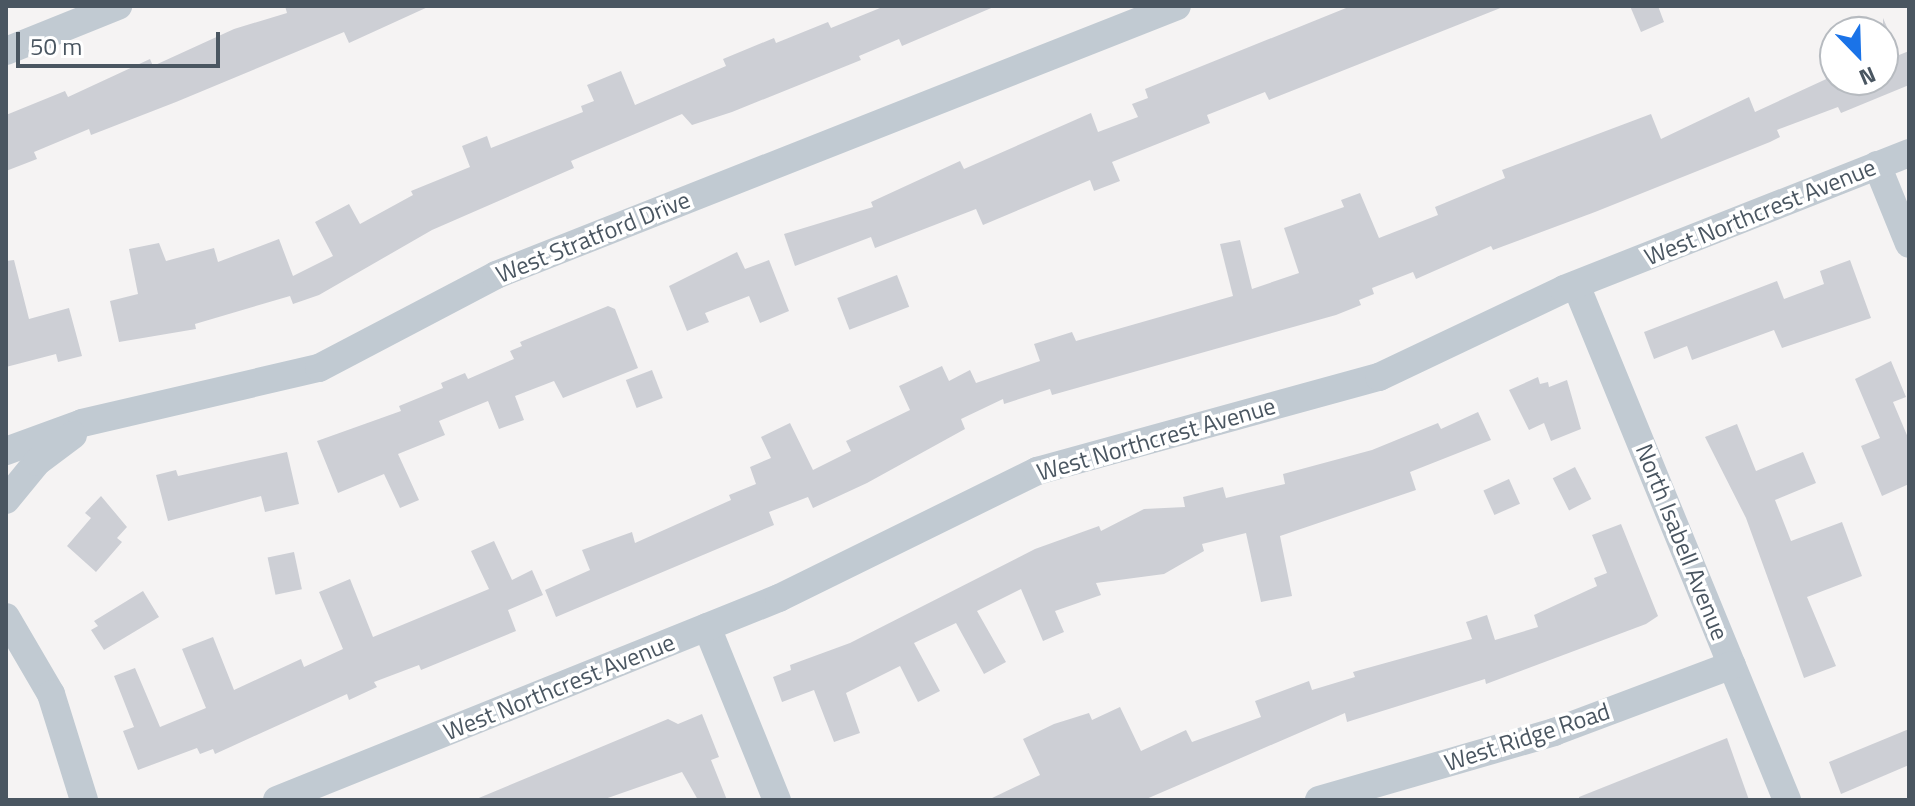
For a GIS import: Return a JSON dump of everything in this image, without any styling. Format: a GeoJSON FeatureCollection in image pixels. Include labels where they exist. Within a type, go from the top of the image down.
{"type":"FeatureCollection","features":[{"type":"Feature","properties":{"kind":"street"},"geometry":{"type":"LineString","coordinates":[[6,51],[118,6]]}},
{"type":"Feature","properties":{"kind":"street","name":"West Stratford Drive"},"geometry":{"type":"LineString","coordinates":[[6,451],[133,411],[319,368],[496,275],[1177,6]]}},
{"type":"Feature","properties":{"kind":"street","name":"West Northcrest Avenue"},"geometry":{"type":"LineString","coordinates":[[277,800],[835,573],[976,497],[1037,471],[1379,377],[1576,285],[1909,153]]}},
{"type":"Feature","properties":{"kind":"street"},"geometry":{"type":"LineString","coordinates":[[1877,165],[1909,244]]}},
{"type":"Feature","properties":{"kind":"street","name":"North Isabell Avenue"},"geometry":{"type":"LineString","coordinates":[[1576,285],[1787,800]]}},
{"type":"Feature","properties":{"kind":"street"},"geometry":{"type":"LineString","coordinates":[[6,500],[60,443],[133,411]]}},
{"type":"Feature","properties":{"kind":"street"},"geometry":{"type":"LineString","coordinates":[[6,617],[13,634],[51,694],[84,800]]}},
{"type":"Feature","properties":{"kind":"street"},"geometry":{"type":"LineString","coordinates":[[707,627],[777,800]]}},
{"type":"Feature","properties":{"kind":"street","name":"West Ridge Road"},"geometry":{"type":"LineString","coordinates":[[1319,800],[1554,732],[1732,665]]}},
{"type":"Feature","properties":{"kind":"building"},"geometry":{"type":"Polygon","coordinates":[[[285,6],[430,6],[349,43],[344,32],[91,135],[89,129],[34,152],[37,159],[6,171],[6,115],[65,91],[68,97],[150,59],[153,66],[234,29],[287,13],[285,6]]]}},
{"type":"Feature","properties":{"kind":"building"},"geometry":{"type":"Polygon","coordinates":[[[885,6],[996,6],[902,46],[899,39],[859,56],[861,60],[732,112],[692,125],[682,114],[571,161],[574,168],[432,230],[319,295],[293,304],[290,296],[195,324],[196,329],[119,342],[110,301],[138,294],[129,249],[159,243],[166,261],[214,248],[218,262],[279,239],[293,276],[333,256],[315,222],[349,204],[360,224],[413,195],[411,191],[470,167],[462,146],[487,136],[491,148],[583,112],[581,106],[594,101],[587,85],[621,71],[635,105],[726,66],[723,59],[774,38],[776,43],[828,22],[831,28],[885,6]]]}},
{"type":"Feature","properties":{"kind":"building"},"geometry":{"type":"Polygon","coordinates":[[[1351,6],[1503,7],[1269,100],[1265,92],[1207,115],[1210,123],[1112,162],[1120,181],[1094,191],[1090,180],[983,225],[976,209],[875,248],[871,237],[795,266],[784,234],[873,207],[871,202],[960,161],[964,169],[1091,113],[1098,132],[1138,117],[1132,104],[1148,98],[1145,89],[1351,6]]]}},
{"type":"Feature","properties":{"kind":"building"},"geometry":{"type":"Polygon","coordinates":[[[1630,6],[1658,6],[1664,22],[1641,32],[1630,6]]]}},
{"type":"Feature","properties":{"kind":"building"},"geometry":{"type":"Polygon","coordinates":[[[1909,51],[1909,85],[1899,89],[1899,55],[1909,51]]]}},
{"type":"Feature","properties":{"kind":"building"},"geometry":{"type":"Polygon","coordinates":[[[1819,82],[1819,96],[1882,96],[1841,113],[1838,107],[1777,130],[1780,137],[1770,142],[1595,212],[1493,250],[1491,246],[1416,279],[1413,272],[1372,288],[1374,294],[1359,300],[1361,305],[1336,315],[1052,395],[1050,389],[1004,404],[1003,399],[961,419],[965,429],[867,483],[813,508],[808,497],[769,512],[774,525],[556,617],[545,590],[590,570],[582,550],[632,532],[635,543],[731,500],[729,495],[756,484],[750,467],[771,458],[761,437],[790,423],[813,470],[851,451],[846,441],[910,410],[899,386],[942,366],[949,381],[970,370],[976,383],[1040,361],[1034,344],[1072,332],[1076,341],[1233,296],[1220,244],[1240,240],[1252,289],[1299,273],[1284,228],[1344,207],[1341,200],[1360,193],[1379,238],[1438,215],[1435,207],[1505,178],[1502,170],[1651,114],[1661,139],[1749,97],[1755,112],[1819,82]]]}},
{"type":"Feature","properties":{"kind":"building"},"geometry":{"type":"Polygon","coordinates":[[[737,252],[745,269],[769,260],[789,311],[760,323],[749,296],[705,313],[709,322],[687,331],[669,286],[737,252]]]}},
{"type":"Feature","properties":{"kind":"building"},"geometry":{"type":"Polygon","coordinates":[[[14,260],[29,319],[69,308],[82,356],[58,362],[56,354],[6,367],[6,261],[14,260]]]}},
{"type":"Feature","properties":{"kind":"building"},"geometry":{"type":"Polygon","coordinates":[[[1850,260],[1871,318],[1782,348],[1774,330],[1692,360],[1687,346],[1654,359],[1644,332],[1777,281],[1784,299],[1824,284],[1820,271],[1850,260]]]}},
{"type":"Feature","properties":{"kind":"building"},"geometry":{"type":"Polygon","coordinates":[[[897,275],[909,307],[849,330],[837,298],[897,275]]]}},
{"type":"Feature","properties":{"kind":"building"},"geometry":{"type":"Polygon","coordinates":[[[608,306],[615,309],[638,368],[563,398],[554,381],[515,396],[524,420],[499,429],[488,401],[439,421],[445,435],[398,454],[419,500],[400,508],[384,474],[338,493],[317,441],[401,411],[399,406],[443,388],[441,383],[465,373],[468,379],[514,359],[510,351],[522,346],[520,342],[608,306]]]}},
{"type":"Feature","properties":{"kind":"building"},"geometry":{"type":"Polygon","coordinates":[[[1891,361],[1906,397],[1893,402],[1909,440],[1909,484],[1882,496],[1861,446],[1880,438],[1855,379],[1891,361]]]}},
{"type":"Feature","properties":{"kind":"building"},"geometry":{"type":"Polygon","coordinates":[[[652,370],[663,398],[637,408],[626,380],[652,370]]]}},
{"type":"Feature","properties":{"kind":"building"},"geometry":{"type":"Polygon","coordinates":[[[1538,377],[1540,384],[1548,382],[1549,387],[1567,380],[1581,429],[1551,441],[1544,423],[1529,430],[1509,390],[1538,377]]]}},
{"type":"Feature","properties":{"kind":"building"},"geometry":{"type":"Polygon","coordinates":[[[1478,412],[1491,440],[1410,472],[1416,490],[1280,536],[1292,596],[1261,602],[1246,533],[1202,544],[1204,551],[1164,574],[1096,583],[1101,595],[1055,611],[1064,632],[1043,641],[1021,589],[977,611],[1006,662],[984,674],[956,623],[914,643],[940,691],[918,702],[900,666],[846,693],[860,733],[834,742],[814,690],[782,702],[773,677],[791,670],[790,665],[850,643],[1035,549],[1099,526],[1101,531],[1144,509],[1185,507],[1183,497],[1223,487],[1226,498],[1285,484],[1283,474],[1372,450],[1438,423],[1441,429],[1478,412]]]}},
{"type":"Feature","properties":{"kind":"building"},"geometry":{"type":"Polygon","coordinates":[[[1737,424],[1756,471],[1803,452],[1816,483],[1775,500],[1791,541],[1842,522],[1862,576],[1807,597],[1836,666],[1804,678],[1746,518],[1705,437],[1737,424]]]}},
{"type":"Feature","properties":{"kind":"building"},"geometry":{"type":"Polygon","coordinates":[[[287,452],[299,504],[265,512],[261,496],[168,521],[156,475],[176,470],[178,476],[287,452]]]}},
{"type":"Feature","properties":{"kind":"building"},"geometry":{"type":"Polygon","coordinates":[[[1575,467],[1591,499],[1569,510],[1553,478],[1575,467]]]}},
{"type":"Feature","properties":{"kind":"building"},"geometry":{"type":"Polygon","coordinates":[[[1509,479],[1520,504],[1494,515],[1483,490],[1509,479]]]}},
{"type":"Feature","properties":{"kind":"building"},"geometry":{"type":"Polygon","coordinates":[[[101,496],[127,527],[117,538],[122,542],[96,572],[67,546],[91,518],[85,513],[101,496]]]}},
{"type":"Feature","properties":{"kind":"building"},"geometry":{"type":"Polygon","coordinates":[[[1621,524],[1658,616],[1646,624],[1486,684],[1485,679],[1347,722],[1345,713],[1144,800],[988,800],[1040,775],[1023,739],[1054,724],[1089,713],[1092,720],[1120,707],[1141,751],[1186,730],[1192,742],[1261,717],[1255,701],[1309,681],[1312,690],[1355,677],[1353,672],[1472,639],[1466,622],[1487,615],[1495,640],[1538,627],[1534,615],[1597,586],[1594,578],[1607,573],[1592,535],[1621,524]]]}},
{"type":"Feature","properties":{"kind":"building"},"geometry":{"type":"Polygon","coordinates":[[[494,541],[512,580],[532,570],[543,595],[508,610],[516,631],[421,670],[419,665],[374,682],[377,687],[349,700],[347,694],[215,754],[213,749],[200,754],[197,748],[138,770],[123,731],[134,727],[114,676],[135,668],[160,727],[206,708],[182,649],[213,637],[234,690],[301,659],[304,667],[343,649],[319,592],[350,579],[373,637],[489,589],[471,551],[494,541]]]}},
{"type":"Feature","properties":{"kind":"building"},"geometry":{"type":"Polygon","coordinates":[[[294,552],[302,589],[275,595],[268,558],[294,552]]]}},
{"type":"Feature","properties":{"kind":"building"},"geometry":{"type":"Polygon","coordinates":[[[143,591],[159,617],[104,650],[91,630],[98,626],[94,621],[143,591]]]}},
{"type":"Feature","properties":{"kind":"building"},"geometry":{"type":"Polygon","coordinates":[[[702,714],[719,757],[711,760],[727,800],[698,800],[682,772],[602,800],[474,800],[668,719],[678,724],[702,714]]]}},
{"type":"Feature","properties":{"kind":"building"},"geometry":{"type":"Polygon","coordinates":[[[1909,729],[1909,765],[1841,794],[1829,762],[1909,729]]]}},
{"type":"Feature","properties":{"kind":"building"},"geometry":{"type":"Polygon","coordinates":[[[1727,738],[1749,800],[1579,800],[1579,797],[1727,738]]]}}]}
